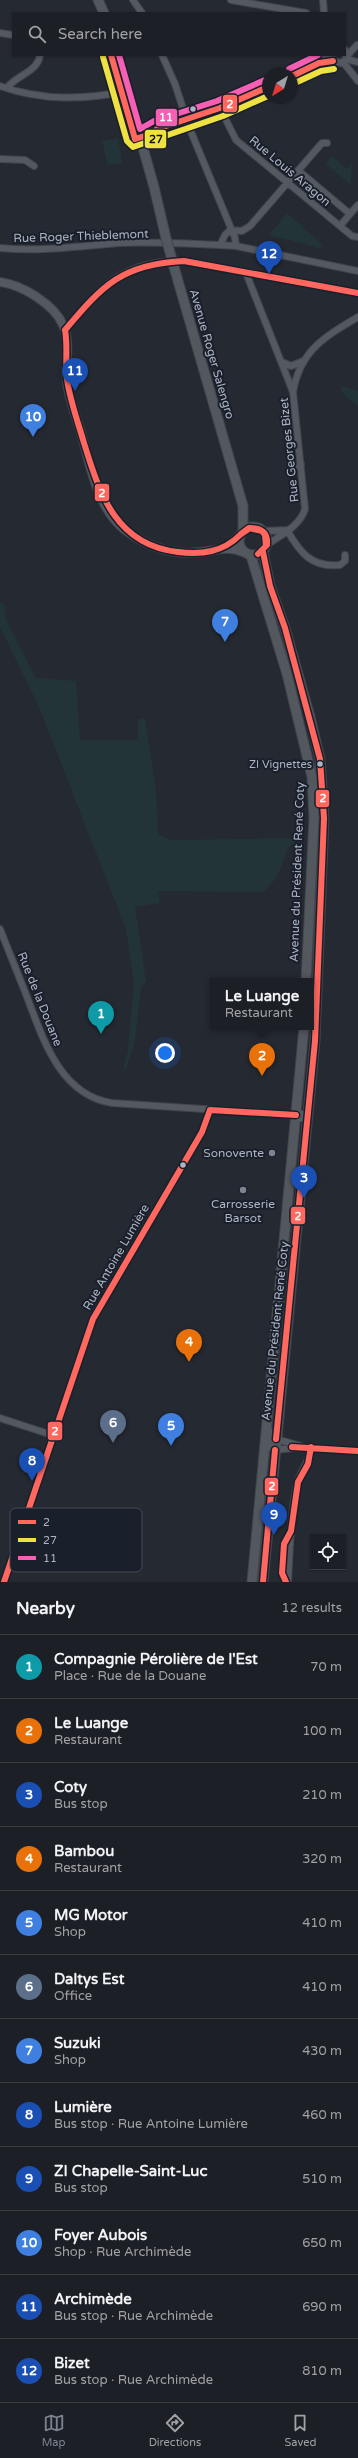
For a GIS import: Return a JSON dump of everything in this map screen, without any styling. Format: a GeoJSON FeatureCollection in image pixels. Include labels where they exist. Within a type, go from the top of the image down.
{"type":"FeatureCollection","features":[{"type":"Feature","properties":{"kind":"main road"},"geometry":{"type":"LineString","coordinates":[[97,0],[99,12]]}},
{"type":"Feature","properties":{"kind":"main road"},"geometry":{"type":"LineString","coordinates":[[97,0],[103,12]]}},
{"type":"Feature","properties":{"kind":"main road","name":"Avenue Roger Salengro"},"geometry":{"type":"LineString","coordinates":[[111,56],[137,136],[243,506],[242,533]]}},
{"type":"Feature","properties":{"kind":"main road","name":"Avenue Roger Salengro"},"geometry":{"type":"LineString","coordinates":[[117,56],[124,92]]}},
{"type":"Feature","properties":{"kind":"main road","name":"Avenue Roger Salengro"},"geometry":{"type":"LineString","coordinates":[[243,506],[259,529]]}},
{"type":"Feature","properties":{"kind":"main road"},"geometry":{"type":"LineString","coordinates":[[259,529],[267,537],[265,548],[247,554],[239,544],[242,533],[259,529]]}},
{"type":"Feature","properties":{"kind":"main road","name":"Avenue du Président René Coty"},"geometry":{"type":"LineString","coordinates":[[263,1582],[316,1017],[324,844],[323,783],[310,717],[286,628],[270,586],[265,548]]}},
{"type":"Feature","properties":{"kind":"main road","name":"Avenue du Président René Coty"},"geometry":{"type":"LineString","coordinates":[[247,554],[287,674],[312,776],[314,818],[306,978]]}},
{"type":"Feature","properties":{"kind":"main road","name":"Avenue du Président René Coty"},"geometry":{"type":"LineString","coordinates":[[252,1582],[304,1030]]}},
{"type":"Feature","properties":{"kind":"main road"},"geometry":{"type":"LineString","coordinates":[[296,1115],[307,1117]]}},
{"type":"Feature","properties":{"kind":"street"},"geometry":{"type":"LineString","coordinates":[[133,0],[141,12]]}},
{"type":"Feature","properties":{"kind":"street"},"geometry":{"type":"LineString","coordinates":[[231,0],[300,12]]}},
{"type":"Feature","properties":{"kind":"street"},"geometry":{"type":"LineString","coordinates":[[323,0],[324,12]]}},
{"type":"Feature","properties":{"kind":"street"},"geometry":{"type":"LineString","coordinates":[[0,33],[12,35]]}},
{"type":"Feature","properties":{"kind":"street"},"geometry":{"type":"LineString","coordinates":[[346,54],[357,45]]}},
{"type":"Feature","properties":{"kind":"street"},"geometry":{"type":"LineString","coordinates":[[7,88],[12,80],[34,67],[40,61],[40,56]]}},
{"type":"Feature","properties":{"kind":"street"},"geometry":{"type":"LineString","coordinates":[[162,56],[175,84],[186,120],[230,230],[235,238],[236,246]]}},
{"type":"Feature","properties":{"kind":"street"},"geometry":{"type":"LineString","coordinates":[[298,73],[318,63],[328,56]]}},
{"type":"Feature","properties":{"kind":"street"},"geometry":{"type":"LineString","coordinates":[[330,56],[333,62]]}},
{"type":"Feature","properties":{"kind":"street"},"geometry":{"type":"LineString","coordinates":[[318,63],[333,62],[343,56]]}},
{"type":"Feature","properties":{"kind":"street"},"geometry":{"type":"LineString","coordinates":[[346,56],[358,62]]}},
{"type":"Feature","properties":{"kind":"street"},"geometry":{"type":"LineString","coordinates":[[346,56],[358,81]]}},
{"type":"Feature","properties":{"kind":"street"},"geometry":{"type":"LineString","coordinates":[[0,86],[33,95],[69,99],[124,92]]}},
{"type":"Feature","properties":{"kind":"street"},"geometry":{"type":"LineString","coordinates":[[137,136],[220,108],[262,90]]}},
{"type":"Feature","properties":{"kind":"street","name":"Rue Louis Aragon"},"geometry":{"type":"LineString","coordinates":[[220,108],[236,140],[340,226],[356,237]]}},
{"type":"Feature","properties":{"kind":"street"},"geometry":{"type":"LineString","coordinates":[[220,245],[224,235],[230,230],[242,231],[250,226],[299,171],[322,142],[327,143]]}},
{"type":"Feature","properties":{"kind":"street"},"geometry":{"type":"LineString","coordinates":[[0,159],[25,160],[34,166]]}},
{"type":"Feature","properties":{"kind":"street","name":"Rue Louis Aragon"},"geometry":{"type":"LineString","coordinates":[[299,171],[350,214]]}},
{"type":"Feature","properties":{"kind":"street"},"geometry":{"type":"LineString","coordinates":[[340,226],[358,205]]}},
{"type":"Feature","properties":{"kind":"street","name":"Rue Roger Thieblemont"},"geometry":{"type":"LineString","coordinates":[[0,248],[22,250],[136,243],[236,246],[358,271]]}},
{"type":"Feature","properties":{"kind":"street"},"geometry":{"type":"LineString","coordinates":[[65,330],[94,296],[112,280],[132,268],[155,262],[184,261],[357,293]]}},
{"type":"Feature","properties":{"kind":"street"},"geometry":{"type":"LineString","coordinates":[[246,273],[294,392]]}},
{"type":"Feature","properties":{"kind":"street"},"geometry":{"type":"LineString","coordinates":[[0,282],[19,288],[39,300],[54,312],[65,330],[67,383],[72,405],[94,480],[104,504],[116,521],[151,547],[181,553],[200,552],[226,547],[247,554]]}},
{"type":"Feature","properties":{"kind":"street","name":"Rue Georges Bizet"},"geometry":{"type":"LineString","coordinates":[[265,548],[299,522],[305,509],[294,392],[297,374],[303,361],[320,341],[358,317]]}},
{"type":"Feature","properties":{"kind":"street"},"geometry":{"type":"LineString","coordinates":[[282,362],[291,366],[303,361]]}},
{"type":"Feature","properties":{"kind":"street"},"geometry":{"type":"LineString","coordinates":[[291,468],[301,464]]}},
{"type":"Feature","properties":{"kind":"street"},"geometry":{"type":"LineString","coordinates":[[259,529],[287,530],[299,551],[318,564],[340,565],[345,561],[345,555]]}},
{"type":"Feature","properties":{"kind":"street"},"geometry":{"type":"LineString","coordinates":[[226,547],[242,533]]}},
{"type":"Feature","properties":{"kind":"street","name":"Rue de la Douane"},"geometry":{"type":"LineString","coordinates":[[0,929],[46,1047],[61,1071],[80,1089],[94,1098],[107,1102],[296,1115]]}},
{"type":"Feature","properties":{"kind":"street","name":"Rue Antoine Lumière"},"geometry":{"type":"LineString","coordinates":[[28,1508],[93,1319],[202,1132],[210,1110]]}},
{"type":"Feature","properties":{"kind":"street","name":"Avenue du Président René Coty"},"geometry":{"type":"LineString","coordinates":[[268,1414],[270,1447],[275,1450]]}},
{"type":"Feature","properties":{"kind":"street"},"geometry":{"type":"LineString","coordinates":[[0,1418],[52,1435]]}},
{"type":"Feature","properties":{"kind":"street"},"geometry":{"type":"LineString","coordinates":[[276,1439],[302,1447]]}},
{"type":"Feature","properties":{"kind":"street"},"geometry":{"type":"LineString","coordinates":[[275,1450],[311,1447],[358,1451]]}},
{"type":"Feature","properties":{"kind":"street"},"geometry":{"type":"LineString","coordinates":[[288,1582],[291,1531],[298,1482],[308,1464],[311,1447]]}},
{"type":"Feature","properties":{"kind":"street","name":"Rue Antoine Lumière"},"geometry":{"type":"LineString","coordinates":[[4,1582],[10,1564]]}},
{"type":"Feature","properties":{"kind":"shaded area"},"geometry":{"type":"Polygon","coordinates":[[[118,138],[122,163],[108,165],[102,141],[118,138]]]}},
{"type":"Feature","properties":{"kind":"shaded area"},"geometry":{"type":"Polygon","coordinates":[[[332,156],[347,169],[352,163],[351,185],[326,164],[332,156]]]}},
{"type":"Feature","properties":{"kind":"shaded area"},"geometry":{"type":"Polygon","coordinates":[[[287,213],[323,245],[320,248],[269,235],[287,213]]]}},
{"type":"Feature","properties":{"kind":"shaded area"},"geometry":{"type":"Polygon","coordinates":[[[341,386],[358,391],[358,409],[357,405],[343,394],[341,386]]]}},
{"type":"Feature","properties":{"kind":"shaded area"},"geometry":{"type":"Polygon","coordinates":[[[0,602],[4,604],[6,620],[36,678],[76,681],[80,740],[138,740],[138,719],[145,718],[156,791],[158,834],[170,840],[298,838],[294,844],[288,847],[276,877],[263,892],[158,891],[160,903],[135,907],[146,981],[141,987],[135,1041],[126,1069],[123,1068],[128,1051],[134,983],[126,929],[39,707],[0,627],[0,602]]]}},
{"type":"Feature","properties":{"kind":"transit line","name":"2"},"geometry":{"type":"LineString","coordinates":[[111,56],[135,139]]}},
{"type":"Feature","properties":{"kind":"transit line","name":"11"},"geometry":{"type":"LineString","coordinates":[[119,56],[140,129],[154,121],[217,101],[262,81]]}},
{"type":"Feature","properties":{"kind":"transit line","name":"11"},"geometry":{"type":"LineString","coordinates":[[291,68],[316,56]]}},
{"type":"Feature","properties":{"kind":"transit line","name":"27"},"geometry":{"type":"LineString","coordinates":[[103,57],[127,141],[133,147],[223,116],[262,99]]}},
{"type":"Feature","properties":{"kind":"transit line","name":"2"},"geometry":{"type":"LineString","coordinates":[[298,73],[319,63],[333,61]]}},
{"type":"Feature","properties":{"kind":"transit line","name":"27"},"geometry":{"type":"LineString","coordinates":[[298,82],[321,71],[334,69]]}},
{"type":"Feature","properties":{"kind":"transit line","name":"2"},"geometry":{"type":"LineString","coordinates":[[135,139],[151,134],[157,129],[220,108],[262,90]]}},
{"type":"Feature","properties":{"kind":"transit line","name":"2"},"geometry":{"type":"LineString","coordinates":[[65,330],[78,314],[103,289],[116,280],[129,272],[163,263],[184,261],[358,293]]}},
{"type":"Feature","properties":{"kind":"transit line","name":"2"},"geometry":{"type":"LineString","coordinates":[[65,330],[66,366],[70,395],[90,462],[104,498],[125,528],[139,539],[157,547],[187,553],[219,549],[240,535]]}},
{"type":"Feature","properties":{"kind":"transit line","name":"2"},"geometry":{"type":"LineString","coordinates":[[241,534],[249,528],[262,531],[265,535],[266,546],[258,554]]}},
{"type":"Feature","properties":{"kind":"transit line","name":"2"},"geometry":{"type":"LineString","coordinates":[[241,534],[250,528],[261,530],[265,534],[267,545],[258,554]]}},
{"type":"Feature","properties":{"kind":"transit line","name":"2"},"geometry":{"type":"LineString","coordinates":[[263,552],[270,586],[285,628],[320,759],[324,818],[315,1041],[276,1439]]}},
{"type":"Feature","properties":{"kind":"transit line","name":"2"},"geometry":{"type":"LineString","coordinates":[[210,1110],[296,1115]]}},
{"type":"Feature","properties":{"kind":"transit line","name":"2"},"geometry":{"type":"LineString","coordinates":[[29,1508],[93,1319],[202,1132],[210,1110]]}},
{"type":"Feature","properties":{"kind":"transit line","name":"2"},"geometry":{"type":"LineString","coordinates":[[292,1447],[358,1451]]}},
{"type":"Feature","properties":{"kind":"transit line","name":"2"},"geometry":{"type":"LineString","coordinates":[[286,1582],[282,1573],[284,1544],[291,1531],[298,1482],[308,1464],[311,1447]]}},
{"type":"Feature","properties":{"kind":"transit line","name":"2"},"geometry":{"type":"LineString","coordinates":[[263,1582],[275,1450]]}},
{"type":"Feature","properties":{"kind":"transit line","name":"2"},"geometry":{"type":"LineString","coordinates":[[4,1582],[10,1564]]}},
{"type":"Feature","properties":{"kind":"place","name":"Bizet"},"geometry":{"type":"Point","coordinates":[269,274]}},
{"type":"Feature","properties":{"kind":"place","name":"Archimède"},"geometry":{"type":"Point","coordinates":[75,391]}},
{"type":"Feature","properties":{"kind":"place","name":"Foyer Aubois"},"geometry":{"type":"Point","coordinates":[33,437]}},
{"type":"Feature","properties":{"kind":"place","name":"Suzuki"},"geometry":{"type":"Point","coordinates":[225,642]}},
{"type":"Feature","properties":{"kind":"place","name":"ZI Vignettes"},"geometry":{"type":"Point","coordinates":[320,764]}},
{"type":"Feature","properties":{"kind":"place","name":"Compagnie Pérolière de l'Est"},"geometry":{"type":"Point","coordinates":[101,1034]}},
{"type":"Feature","properties":{"kind":"place","name":"Le Luange"},"geometry":{"type":"Point","coordinates":[262,1076]}},
{"type":"Feature","properties":{"kind":"place","name":"Sonovente"},"geometry":{"type":"Point","coordinates":[272,1153]}},
{"type":"Feature","properties":{"kind":"place","name":"Carrosserie Barsot"},"geometry":{"type":"Point","coordinates":[243,1190]}},
{"type":"Feature","properties":{"kind":"place","name":"Coty"},"geometry":{"type":"Point","coordinates":[304,1198]}},
{"type":"Feature","properties":{"kind":"place","name":"Bambou"},"geometry":{"type":"Point","coordinates":[189,1362]}},
{"type":"Feature","properties":{"kind":"place","name":"Daltys Est"},"geometry":{"type":"Point","coordinates":[113,1443]}},
{"type":"Feature","properties":{"kind":"place","name":"MG Motor"},"geometry":{"type":"Point","coordinates":[171,1446]}},
{"type":"Feature","properties":{"kind":"place","name":"Lumière"},"geometry":{"type":"Point","coordinates":[32,1481]}},
{"type":"Feature","properties":{"kind":"place","name":"ZI Chapelle-Saint-Luc"},"geometry":{"type":"Point","coordinates":[274,1535]}}]}
